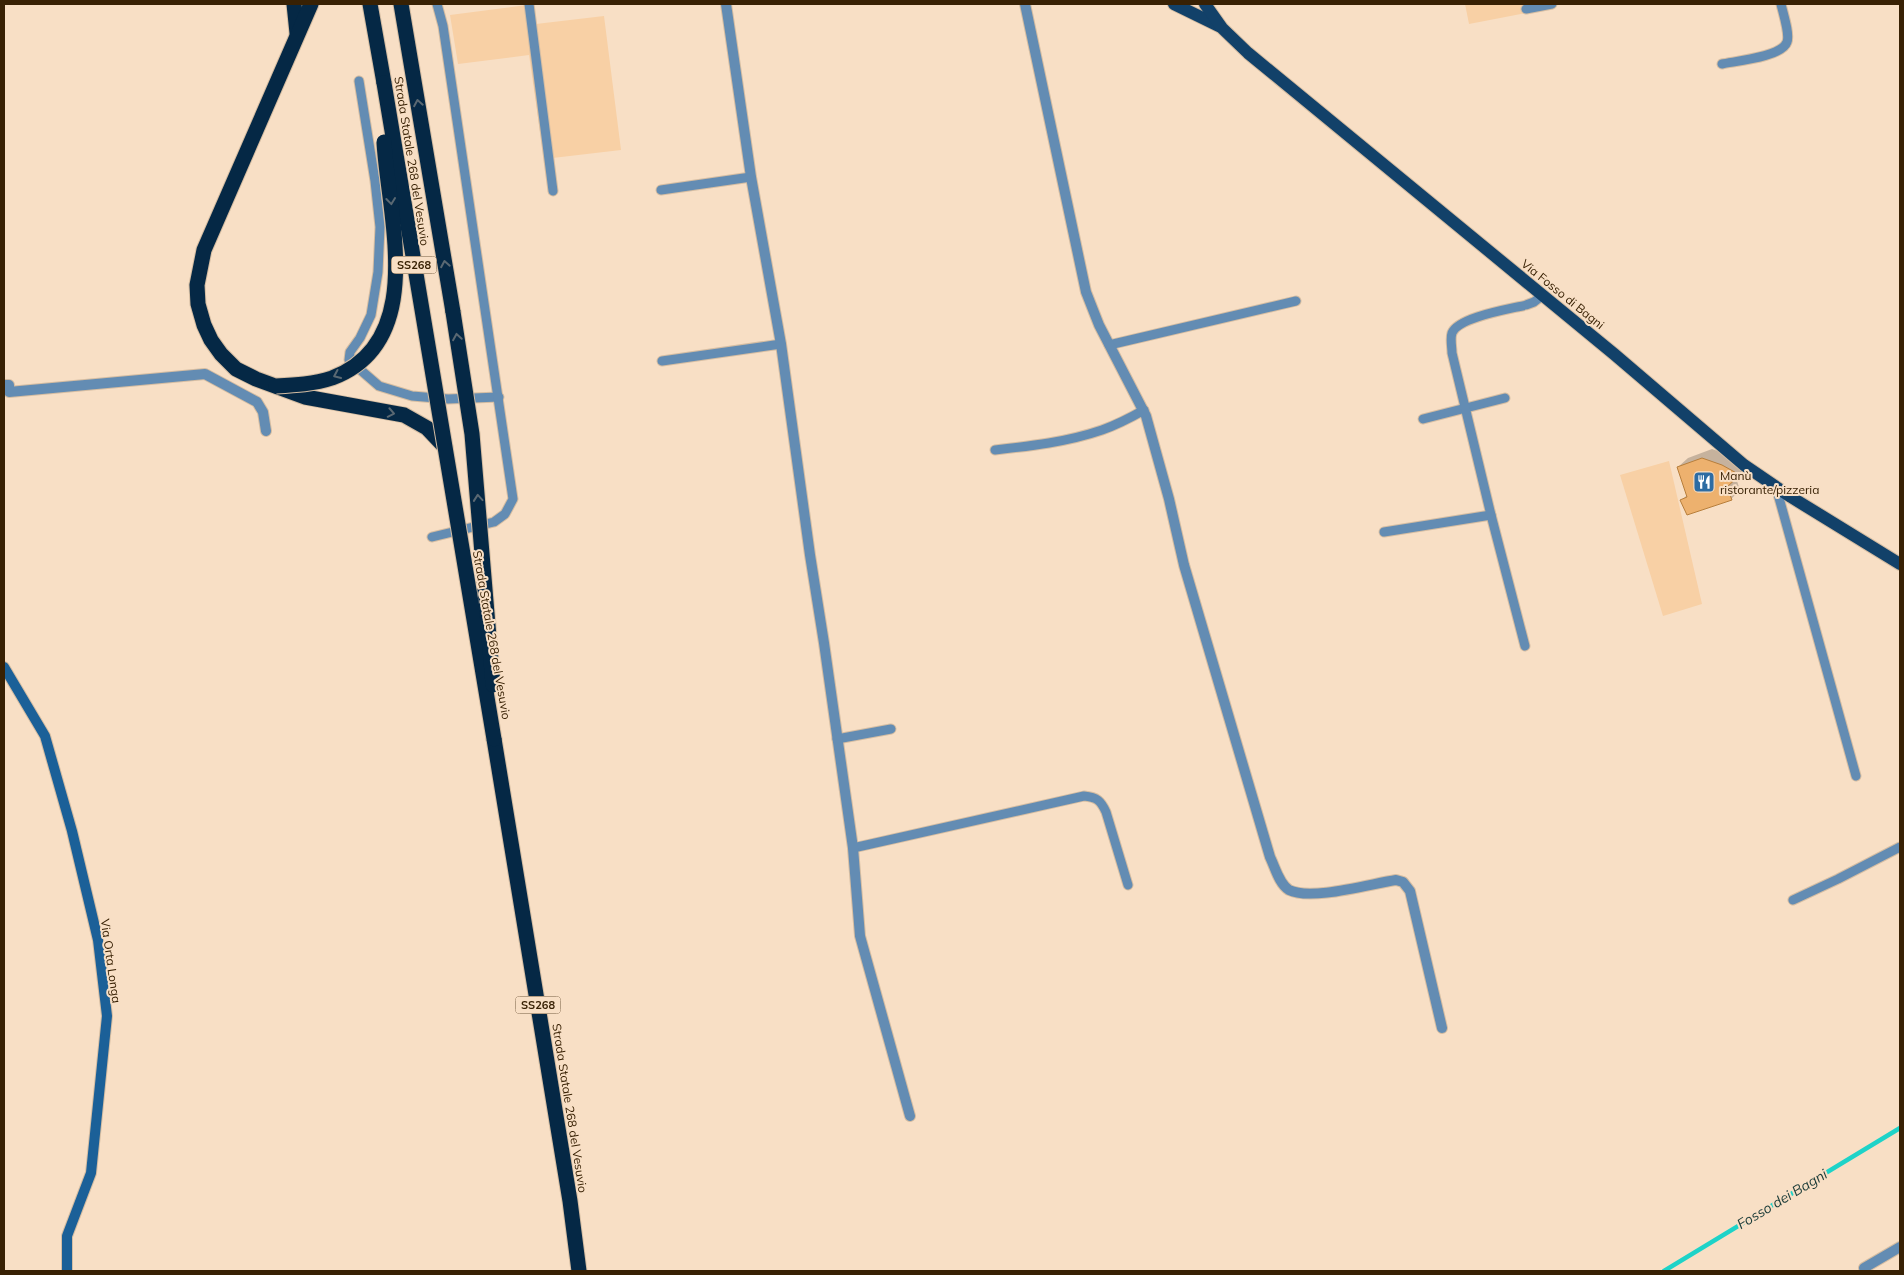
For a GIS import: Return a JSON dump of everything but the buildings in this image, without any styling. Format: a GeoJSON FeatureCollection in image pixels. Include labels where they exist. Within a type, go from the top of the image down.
{"type":"FeatureCollection","features":[{"type":"Feature","properties":{"kind":"highway"},"geometry":{"type":"LineString","coordinates":[[294,4],[297,35]]}},
{"type":"Feature","properties":{"kind":"highway"},"geometry":{"type":"LineString","coordinates":[[311,4],[204,250],[197,285],[198,304],[204,325],[211,340],[236,369],[256,379],[305,397],[404,416],[427,428],[445,447]]}},
{"type":"Feature","properties":{"kind":"highway","name":"Strada Statale 268 del Vesuvio"},"geometry":{"type":"LineString","coordinates":[[370,4],[494,739],[567,1182],[579,1271]]}},
{"type":"Feature","properties":{"kind":"highway"},"geometry":{"type":"LineString","coordinates":[[401,4],[472,434],[493,678],[494,739]]}},
{"type":"Feature","properties":{"kind":"highway"},"geometry":{"type":"LineString","coordinates":[[276,386],[310,384],[332,378],[351,369],[366,356],[387,324],[393,302],[397,256],[384,144],[384,83]]}},
{"type":"Feature","properties":{"kind":"main road","name":"Via Fosso di Bagni"},"geometry":{"type":"LineString","coordinates":[[1174,4],[1222,28]]}},
{"type":"Feature","properties":{"kind":"main road","name":"Via Fosso di Bagni"},"geometry":{"type":"LineString","coordinates":[[1205,4],[1222,28],[1248,53],[1543,295],[1744,465],[1900,564]]}},
{"type":"Feature","properties":{"kind":"street"},"geometry":{"type":"LineString","coordinates":[[726,4],[751,177],[781,344],[853,848],[860,936],[910,1116]]}},
{"type":"Feature","properties":{"kind":"street"},"geometry":{"type":"LineString","coordinates":[[1026,4],[1086,292],[1099,325],[1144,410],[1169,499],[1184,565],[1270,857],[1280,880],[1288,889],[1304,895],[1326,893],[1396,880],[1403,882],[1410,891],[1442,1028]]}},
{"type":"Feature","properties":{"kind":"street"},"geometry":{"type":"LineString","coordinates":[[4,385],[9,384],[9,392],[205,374],[257,402],[263,412],[266,431]]}},
{"type":"Feature","properties":{"kind":"street","name":"Via Orta Longa"},"geometry":{"type":"LineString","coordinates":[[4,668],[45,736],[72,831],[98,940],[106,1016],[91,1173],[67,1236],[67,1271]]}},
{"type":"Feature","properties":{"kind":"street"},"geometry":{"type":"LineString","coordinates":[[1864,1268],[1900,1247]]}},
{"type":"Feature","properties":{"kind":"lane"},"geometry":{"type":"LineString","coordinates":[[432,537],[494,522],[505,514],[514,499],[443,26],[437,4]]}},
{"type":"Feature","properties":{"kind":"lane"},"geometry":{"type":"LineString","coordinates":[[530,4],[553,191]]}},
{"type":"Feature","properties":{"kind":"lane"},"geometry":{"type":"LineString","coordinates":[[1526,9],[1552,4]]}},
{"type":"Feature","properties":{"kind":"lane"},"geometry":{"type":"LineString","coordinates":[[1722,64],[1774,54],[1782,50],[1787,43],[1788,35],[1780,4]]}},
{"type":"Feature","properties":{"kind":"lane"},"geometry":{"type":"LineString","coordinates":[[359,81],[376,181],[380,236],[378,272],[371,315],[360,338],[350,352],[349,360],[379,386],[412,396],[448,399],[499,397]]}},
{"type":"Feature","properties":{"kind":"lane"},"geometry":{"type":"LineString","coordinates":[[661,190],[751,177]]}},
{"type":"Feature","properties":{"kind":"lane"},"geometry":{"type":"LineString","coordinates":[[1525,646],[1452,353],[1452,333],[1458,325],[1468,320],[1526,305],[1543,295]]}},
{"type":"Feature","properties":{"kind":"lane"},"geometry":{"type":"LineString","coordinates":[[1110,345],[1296,301]]}},
{"type":"Feature","properties":{"kind":"lane"},"geometry":{"type":"LineString","coordinates":[[662,361],[781,344]]}},
{"type":"Feature","properties":{"kind":"lane"},"geometry":{"type":"LineString","coordinates":[[1423,419],[1505,398]]}},
{"type":"Feature","properties":{"kind":"lane"},"geometry":{"type":"LineString","coordinates":[[995,450],[1080,437],[1114,426],[1144,410]]}},
{"type":"Feature","properties":{"kind":"lane"},"geometry":{"type":"LineString","coordinates":[[1776,487],[1856,776]]}},
{"type":"Feature","properties":{"kind":"lane"},"geometry":{"type":"LineString","coordinates":[[1384,532],[1491,515]]}},
{"type":"Feature","properties":{"kind":"lane"},"geometry":{"type":"LineString","coordinates":[[836,739],[891,728]]}},
{"type":"Feature","properties":{"kind":"lane"},"geometry":{"type":"LineString","coordinates":[[853,848],[1084,796],[1094,796],[1101,802],[1106,812],[1128,885]]}},
{"type":"Feature","properties":{"kind":"lane"},"geometry":{"type":"LineString","coordinates":[[1793,900],[1855,871],[1900,847]]}},
{"type":"Feature","properties":{"kind":"shaded area"},"geometry":{"type":"Polygon","coordinates":[[[534,4],[536,24],[604,16],[621,150],[544,159],[529,55],[458,64],[450,15],[534,4]]]}},
{"type":"Feature","properties":{"kind":"shaded area"},"geometry":{"type":"Polygon","coordinates":[[[1465,4],[1541,4],[1542,10],[1469,24],[1465,4]]]}},
{"type":"Feature","properties":{"kind":"shaded area"},"geometry":{"type":"Polygon","coordinates":[[[1669,461],[1702,604],[1663,616],[1620,475],[1669,461]]]}},
{"type":"Feature","properties":{"kind":"waterway","name":"Fosso dei Bagni"},"geometry":{"type":"LineString","coordinates":[[1664,1271],[1900,1128]]}},
{"type":"Feature","properties":{"kind":"place","name":"Manù ristorante/pizzeria"},"geometry":{"type":"Point","coordinates":[1704,482]}}]}
